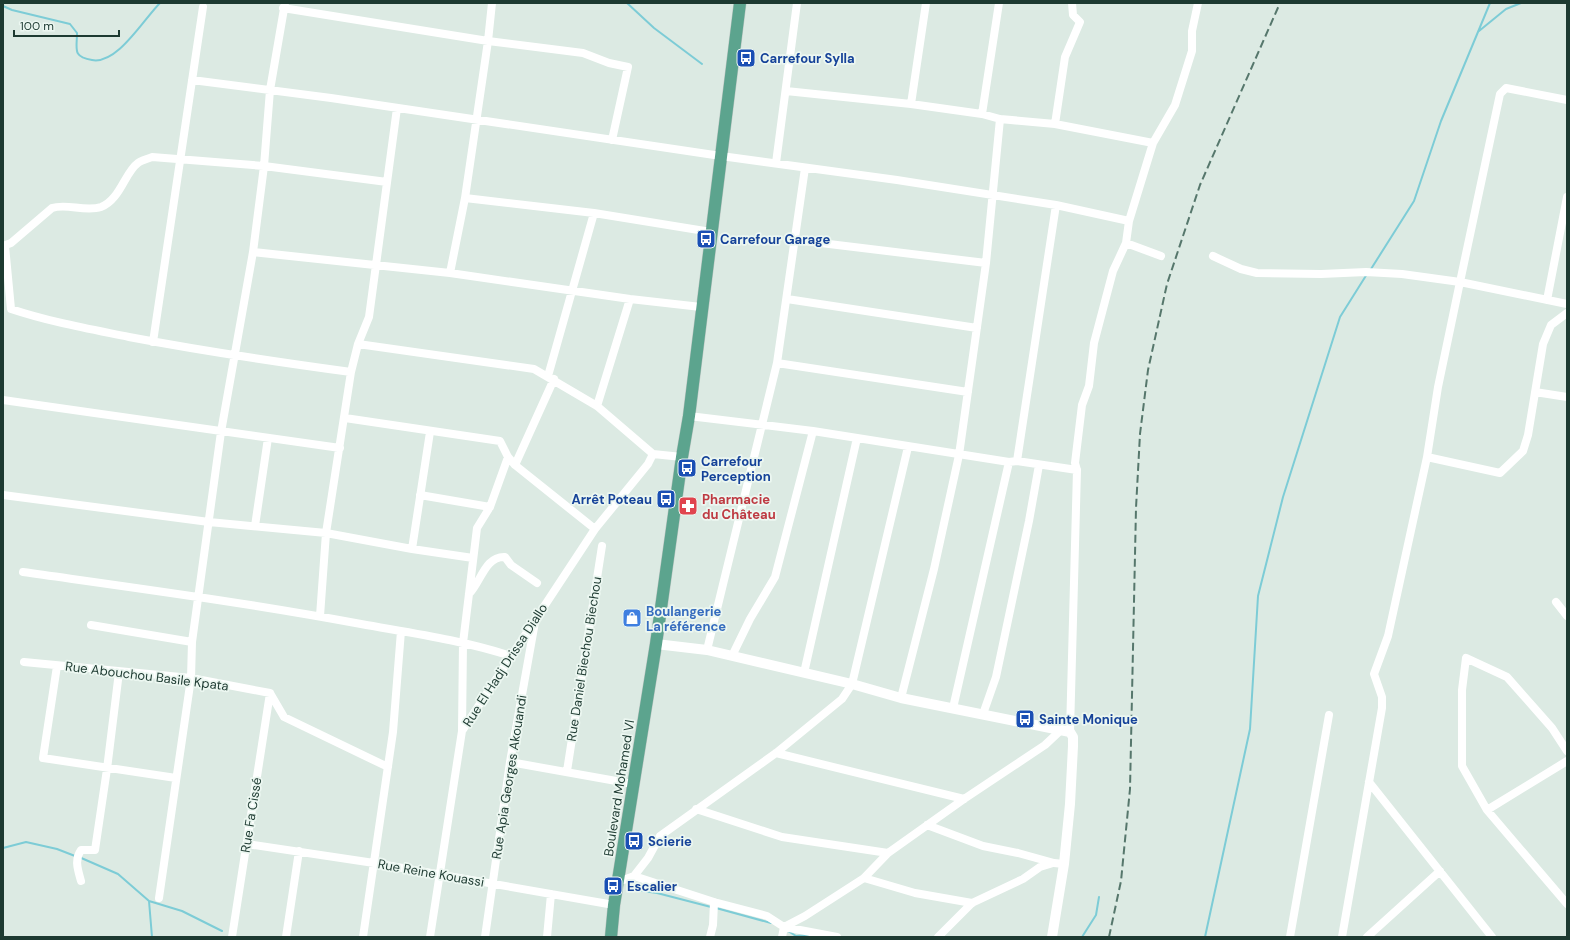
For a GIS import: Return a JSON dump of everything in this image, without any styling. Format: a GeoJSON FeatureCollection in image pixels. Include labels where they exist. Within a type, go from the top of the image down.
{"type":"FeatureCollection","features":[{"type":"Feature","properties":{"kind":"main road","name":"Boulevard Mohamed VI"},"geometry":{"type":"LineString","coordinates":[[611,937],[614,904],[656,644],[689,416],[701,307],[740,3]]}},
{"type":"Feature","properties":{"kind":"street"},"geometry":{"type":"LineString","coordinates":[[450,273],[465,198],[488,41],[492,3]]}},
{"type":"Feature","properties":{"kind":"street"},"geometry":{"type":"LineString","coordinates":[[776,163],[797,3]]}},
{"type":"Feature","properties":{"kind":"street"},"geometry":{"type":"LineString","coordinates":[[911,104],[926,3]]}},
{"type":"Feature","properties":{"kind":"street"},"geometry":{"type":"LineString","coordinates":[[982,114],[999,3]]}},
{"type":"Feature","properties":{"kind":"street"},"geometry":{"type":"LineString","coordinates":[[1055,124],[1065,57],[1080,22],[1073,15],[1072,3]]}},
{"type":"Feature","properties":{"kind":"street"},"geometry":{"type":"LineString","coordinates":[[1066,731],[1077,470],[1075,463],[1082,405],[1088,386],[1094,343],[1113,271],[1126,243],[1129,221],[1153,143],[1174,105],[1192,51],[1192,31],[1198,3]]}},
{"type":"Feature","properties":{"kind":"street"},"geometry":{"type":"LineString","coordinates":[[159,898],[191,678],[192,642],[210,522],[221,432],[253,252],[264,166],[270,90],[284,6],[488,41],[583,52],[609,63],[628,67],[612,140]]}},
{"type":"Feature","properties":{"kind":"street"},"geometry":{"type":"LineString","coordinates":[[153,342],[203,7]]}},
{"type":"Feature","properties":{"kind":"street"},"geometry":{"type":"LineString","coordinates":[[192,80],[476,118],[612,140],[993,195],[1056,205],[1129,221]]}},
{"type":"Feature","properties":{"kind":"street"},"geometry":{"type":"LineString","coordinates":[[1342,937],[1382,708],[1382,697],[1374,674],[1388,636],[1427,457],[1438,388],[1500,94],[1506,88],[1567,100]]}},
{"type":"Feature","properties":{"kind":"street"},"geometry":{"type":"LineString","coordinates":[[786,91],[911,104],[982,114],[1000,119],[1055,124],[1153,143]]}},
{"type":"Feature","properties":{"kind":"street"},"geometry":{"type":"LineString","coordinates":[[320,616],[326,533],[352,372],[358,344],[369,316],[397,108]]}},
{"type":"Feature","properties":{"kind":"street"},"geometry":{"type":"LineString","coordinates":[[901,698],[934,568],[959,455],[986,263],[1000,119]]}},
{"type":"Feature","properties":{"kind":"street"},"geometry":{"type":"LineString","coordinates":[[352,372],[234,356],[153,342],[68,325],[11,309],[4,246],[52,208],[58,206],[77,209],[101,207],[115,196],[137,163],[152,157],[264,166],[387,182]]}},
{"type":"Feature","properties":{"kind":"street"},"geometry":{"type":"LineString","coordinates":[[707,650],[764,424],[777,363],[796,240],[805,168]]}},
{"type":"Feature","properties":{"kind":"street"},"geometry":{"type":"LineString","coordinates":[[1547,300],[1567,197]]}},
{"type":"Feature","properties":{"kind":"street"},"geometry":{"type":"LineString","coordinates":[[465,198],[594,213],[711,232]]}},
{"type":"Feature","properties":{"kind":"street"},"geometry":{"type":"LineString","coordinates":[[953,708],[1013,461],[1056,205]]}},
{"type":"Feature","properties":{"kind":"street"},"geometry":{"type":"LineString","coordinates":[[515,464],[551,378],[594,213]]}},
{"type":"Feature","properties":{"kind":"street"},"geometry":{"type":"LineString","coordinates":[[796,240],[986,263]]}},
{"type":"Feature","properties":{"kind":"street"},"geometry":{"type":"LineString","coordinates":[[1126,243],[1161,256]]}},
{"type":"Feature","properties":{"kind":"street"},"geometry":{"type":"LineString","coordinates":[[253,252],[450,273],[573,290],[630,300],[701,307]]}},
{"type":"Feature","properties":{"kind":"street"},"geometry":{"type":"LineString","coordinates":[[1213,256],[1241,269],[1257,273],[1321,274],[1366,272],[1402,274],[1460,282],[1567,304]]}},
{"type":"Feature","properties":{"kind":"street"},"geometry":{"type":"LineString","coordinates":[[787,299],[977,328]]}},
{"type":"Feature","properties":{"kind":"street"},"geometry":{"type":"LineString","coordinates":[[597,406],[630,300]]}},
{"type":"Feature","properties":{"kind":"street"},"geometry":{"type":"LineString","coordinates":[[1427,457],[1500,473],[1523,451],[1528,434],[1543,344],[1551,325],[1567,313]]}},
{"type":"Feature","properties":{"kind":"street"},"geometry":{"type":"LineString","coordinates":[[358,344],[534,369],[597,406],[653,454],[682,457]]}},
{"type":"Feature","properties":{"kind":"street"},"geometry":{"type":"LineString","coordinates":[[777,363],[968,392]]}},
{"type":"Feature","properties":{"kind":"street"},"geometry":{"type":"LineString","coordinates":[[1535,392],[1567,397]]}},
{"type":"Feature","properties":{"kind":"street"},"geometry":{"type":"LineString","coordinates":[[3,400],[340,448]]}},
{"type":"Feature","properties":{"kind":"street"},"geometry":{"type":"LineString","coordinates":[[689,416],[764,424],[959,455],[1077,470]]}},
{"type":"Feature","properties":{"kind":"street"},"geometry":{"type":"LineString","coordinates":[[345,418],[430,432],[500,441],[508,457],[515,464],[595,529]]}},
{"type":"Feature","properties":{"kind":"street"},"geometry":{"type":"LineString","coordinates":[[732,656],[750,619],[775,577],[813,431]]}},
{"type":"Feature","properties":{"kind":"street"},"geometry":{"type":"LineString","coordinates":[[412,550],[430,432]]}},
{"type":"Feature","properties":{"kind":"street"},"geometry":{"type":"LineString","coordinates":[[255,526],[268,438]]}},
{"type":"Feature","properties":{"kind":"street"},"geometry":{"type":"LineString","coordinates":[[804,673],[857,438]]}},
{"type":"Feature","properties":{"kind":"street"},"geometry":{"type":"LineString","coordinates":[[618,882],[634,876],[648,858],[660,836],[776,752],[842,699],[852,684],[908,447]]}},
{"type":"Feature","properties":{"kind":"street","name":"Rue El Hadj Drissa Diallo"},"geometry":{"type":"LineString","coordinates":[[430,937],[462,731],[595,529],[648,464],[653,454]]}},
{"type":"Feature","properties":{"kind":"street"},"geometry":{"type":"LineString","coordinates":[[462,731],[463,643],[477,528],[490,507],[508,457]]}},
{"type":"Feature","properties":{"kind":"street"},"geometry":{"type":"LineString","coordinates":[[983,714],[996,677],[1029,521],[1039,465]]}},
{"type":"Feature","properties":{"kind":"street"},"geometry":{"type":"LineString","coordinates":[[3,495],[210,522],[326,533],[412,550],[473,558]]}},
{"type":"Feature","properties":{"kind":"street"},"geometry":{"type":"LineString","coordinates":[[420,495],[490,507]]}},
{"type":"Feature","properties":{"kind":"street","name":"Rue Daniel Biechou Biechou"},"geometry":{"type":"LineString","coordinates":[[567,771],[602,546]]}},
{"type":"Feature","properties":{"kind":"street"},"geometry":{"type":"LineString","coordinates":[[469,594],[476,587],[486,566],[500,557],[505,557],[511,565],[537,583]]}},
{"type":"Feature","properties":{"kind":"street"},"geometry":{"type":"LineString","coordinates":[[23,572],[198,596],[320,616],[463,643],[511,656]]}},
{"type":"Feature","properties":{"kind":"street"},"geometry":{"type":"LineString","coordinates":[[1556,602],[1567,616]]}},
{"type":"Feature","properties":{"kind":"street","name":"Rue Apia Georges Akouandi"},"geometry":{"type":"LineString","coordinates":[[485,937],[510,762],[536,618]]}},
{"type":"Feature","properties":{"kind":"street"},"geometry":{"type":"LineString","coordinates":[[91,625],[192,642]]}},
{"type":"Feature","properties":{"kind":"street"},"geometry":{"type":"LineString","coordinates":[[363,937],[393,732],[401,631]]}},
{"type":"Feature","properties":{"kind":"street"},"geometry":{"type":"LineString","coordinates":[[656,644],[707,650],[852,684],[901,698],[1066,731],[1073,737],[1070,804],[1059,863],[1052,937]]}},
{"type":"Feature","properties":{"kind":"street"},"geometry":{"type":"LineString","coordinates":[[1567,751],[1552,728],[1507,677],[1466,658],[1462,690],[1462,766],[1487,810],[1567,904]]}},
{"type":"Feature","properties":{"kind":"street","name":"Rue Abouchou Basile Kpata"},"geometry":{"type":"LineString","coordinates":[[24,662],[191,678],[270,693]]}},
{"type":"Feature","properties":{"kind":"street"},"geometry":{"type":"LineString","coordinates":[[57,666],[44,758],[107,769],[176,778]]}},
{"type":"Feature","properties":{"kind":"street"},"geometry":{"type":"LineString","coordinates":[[81,881],[77,864],[77,856],[81,850],[95,850],[119,672]]}},
{"type":"Feature","properties":{"kind":"street"},"geometry":{"type":"LineString","coordinates":[[270,693],[284,717],[388,767]]}},
{"type":"Feature","properties":{"kind":"street","name":"Rue Fa Cissé"},"geometry":{"type":"LineString","coordinates":[[232,937],[270,693]]}},
{"type":"Feature","properties":{"kind":"street"},"geometry":{"type":"LineString","coordinates":[[1290,937],[1329,715]]}},
{"type":"Feature","properties":{"kind":"street"},"geometry":{"type":"LineString","coordinates":[[784,927],[805,916],[864,878],[888,853],[964,799],[1066,731]]}},
{"type":"Feature","properties":{"kind":"street"},"geometry":{"type":"LineString","coordinates":[[776,752],[964,799]]}},
{"type":"Feature","properties":{"kind":"street"},"geometry":{"type":"LineString","coordinates":[[1487,810],[1567,761]]}},
{"type":"Feature","properties":{"kind":"street"},"geometry":{"type":"LineString","coordinates":[[510,762],[633,784]]}},
{"type":"Feature","properties":{"kind":"street"},"geometry":{"type":"LineString","coordinates":[[1369,782],[1492,937]]}},
{"type":"Feature","properties":{"kind":"street"},"geometry":{"type":"LineString","coordinates":[[696,810],[782,836],[888,853]]}},
{"type":"Feature","properties":{"kind":"street"},"geometry":{"type":"LineString","coordinates":[[927,825],[983,846],[1059,863]]}},
{"type":"Feature","properties":{"kind":"street","name":"Rue Reine Kouassi"},"geometry":{"type":"LineString","coordinates":[[246,844],[374,862],[492,884],[614,904]]}},
{"type":"Feature","properties":{"kind":"street"},"geometry":{"type":"LineString","coordinates":[[286,937],[299,851]]}},
{"type":"Feature","properties":{"kind":"street"},"geometry":{"type":"LineString","coordinates":[[938,937],[972,903],[1023,878],[1040,867],[1059,863]]}},
{"type":"Feature","properties":{"kind":"street"},"geometry":{"type":"LineString","coordinates":[[1367,937],[1440,871]]}},
{"type":"Feature","properties":{"kind":"street"},"geometry":{"type":"LineString","coordinates":[[634,876],[714,902],[767,916],[784,927],[837,937]]}},
{"type":"Feature","properties":{"kind":"street"},"geometry":{"type":"LineString","coordinates":[[864,878],[915,893],[972,903]]}},
{"type":"Feature","properties":{"kind":"street"},"geometry":{"type":"LineString","coordinates":[[547,937],[551,894]]}},
{"type":"Feature","properties":{"kind":"street"},"geometry":{"type":"LineString","coordinates":[[710,937],[713,925],[714,902]]}},
{"type":"Feature","properties":{"kind":"street"},"geometry":{"type":"LineString","coordinates":[[782,937],[784,927]]}},
{"type":"Feature","properties":{"kind":"waterway"},"geometry":{"type":"LineString","coordinates":[[3,6],[12,10],[70,24],[77,33],[76,48],[78,54],[86,59],[101,60],[111,56],[120,49],[160,3]]}},
{"type":"Feature","properties":{"kind":"waterway"},"geometry":{"type":"LineString","coordinates":[[627,3],[654,28],[702,64]]}},
{"type":"Feature","properties":{"kind":"waterway"},"geometry":{"type":"LineString","coordinates":[[1371,269],[1414,201],[1441,121],[1490,3]]}},
{"type":"Feature","properties":{"kind":"waterway"},"geometry":{"type":"LineString","coordinates":[[1479,31],[1506,9],[1521,3]]}},
{"type":"Feature","properties":{"kind":"waterway"},"geometry":{"type":"LineString","coordinates":[[1205,937],[1250,729],[1258,596],[1283,497],[1340,317],[1367,274]]}},
{"type":"Feature","properties":{"kind":"waterway"},"geometry":{"type":"LineString","coordinates":[[3,848],[26,842],[57,849],[75,856]]}},
{"type":"Feature","properties":{"kind":"waterway"},"geometry":{"type":"LineString","coordinates":[[79,857],[118,874],[149,901],[182,911],[222,931]]}},
{"type":"Feature","properties":{"kind":"waterway"},"geometry":{"type":"LineString","coordinates":[[629,889],[657,893],[711,907]]}},
{"type":"Feature","properties":{"kind":"waterway"},"geometry":{"type":"LineString","coordinates":[[1082,937],[1096,915],[1099,897]]}},
{"type":"Feature","properties":{"kind":"waterway"},"geometry":{"type":"LineString","coordinates":[[149,901],[152,937]]}},
{"type":"Feature","properties":{"kind":"waterway"},"geometry":{"type":"LineString","coordinates":[[716,908],[771,923]]}},
{"type":"Feature","properties":{"kind":"waterway"},"geometry":{"type":"LineString","coordinates":[[788,931],[796,936],[808,935]]}},
{"type":"Feature","properties":{"kind":"railway"},"geometry":{"type":"LineString","coordinates":[[1109,937],[1121,881],[1130,789],[1136,508],[1140,434],[1148,370],[1167,284],[1200,185],[1280,3]]}},
{"type":"Feature","properties":{"kind":"place","name":"Carrefour Sylla"},"geometry":{"type":"Point","coordinates":[746,58]}},
{"type":"Feature","properties":{"kind":"place","name":"Carrefour Garage"},"geometry":{"type":"Point","coordinates":[706,239]}},
{"type":"Feature","properties":{"kind":"place","name":"Carrefour Perception"},"geometry":{"type":"Point","coordinates":[687,468]}},
{"type":"Feature","properties":{"kind":"place","name":"Arrêt Poteau"},"geometry":{"type":"Point","coordinates":[666,499]}},
{"type":"Feature","properties":{"kind":"place","name":"Pharmacie du Château"},"geometry":{"type":"Point","coordinates":[688,506]}},
{"type":"Feature","properties":{"kind":"place","name":"Boulangerie La référence"},"geometry":{"type":"Point","coordinates":[632,618]}},
{"type":"Feature","properties":{"kind":"place","name":"Sainte Monique"},"geometry":{"type":"Point","coordinates":[1025,719]}},
{"type":"Feature","properties":{"kind":"place","name":"Scierie"},"geometry":{"type":"Point","coordinates":[634,841]}},
{"type":"Feature","properties":{"kind":"place","name":"Escalier"},"geometry":{"type":"Point","coordinates":[613,886]}}]}
